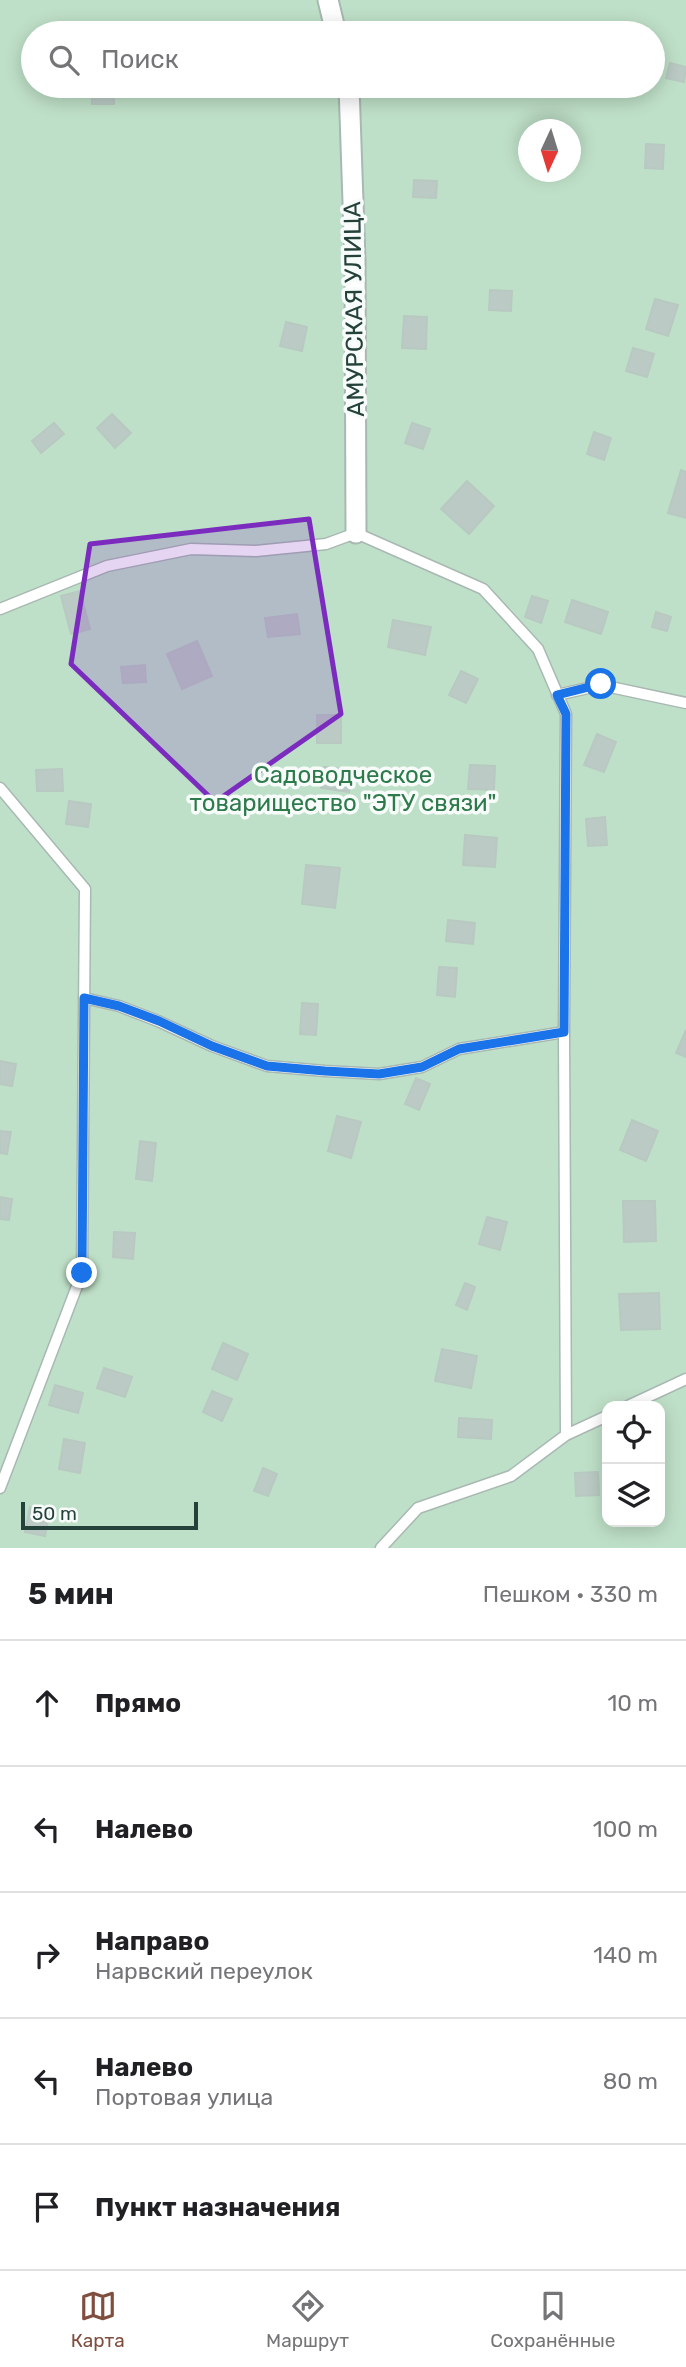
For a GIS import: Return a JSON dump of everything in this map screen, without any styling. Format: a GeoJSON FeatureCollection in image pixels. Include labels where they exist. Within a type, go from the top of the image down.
{"type":"FeatureCollection","features":[{"type":"Feature","properties":{"kind":"street"},"geometry":{"type":"LineString","coordinates":[[328,0],[333,21]]}},
{"type":"Feature","properties":{"kind":"street","name":"АМУРСКАЯ УЛИЦА"},"geometry":{"type":"LineString","coordinates":[[349,98],[355,260],[356,533]]}},
{"type":"Feature","properties":{"kind":"lane"},"geometry":{"type":"LineString","coordinates":[[0,609],[107,566],[191,549],[256,551],[326,544],[356,533],[484,589],[538,649],[566,714],[566,1436]]}},
{"type":"Feature","properties":{"kind":"lane"},"geometry":{"type":"LineString","coordinates":[[557,695],[601,684],[686,703]]}},
{"type":"Feature","properties":{"kind":"lane"},"geometry":{"type":"LineString","coordinates":[[0,788],[85,889],[82,1273],[0,1488]]}},
{"type":"Feature","properties":{"kind":"lane"},"geometry":{"type":"LineString","coordinates":[[84,998],[119,1006],[212,1046],[267,1066],[325,1071],[379,1074],[422,1067],[459,1049],[564,1032]]}},
{"type":"Feature","properties":{"kind":"lane"},"geometry":{"type":"LineString","coordinates":[[638,1401],[686,1378]]}},
{"type":"Feature","properties":{"kind":"lane"},"geometry":{"type":"LineString","coordinates":[[381,1548],[418,1508],[511,1476],[566,1436],[602,1418]]}},
{"type":"Feature","properties":{"kind":"highlighted area"},"geometry":{"type":"Polygon","coordinates":[[[309,519],[341,714],[215,802],[71,664],[90,544],[309,519]]]}},
{"type":"Feature","properties":{"kind":"green space","name":"Садоводческое товарищество \"ЭТУ связи\""},"geometry":{"type":"Polygon","coordinates":[[[0,0],[686,0],[686,1548],[0,1548],[0,0]]]}},
{"type":"Feature","properties":{"kind":"building"},"geometry":{"type":"Polygon","coordinates":[[[670,63],[686,67],[684,82],[666,78],[670,63]]]}},
{"type":"Feature","properties":{"kind":"building"},"geometry":{"type":"Polygon","coordinates":[[[92,98],[114,98],[114,104],[92,104],[92,98]]]}},
{"type":"Feature","properties":{"kind":"building"},"geometry":{"type":"Polygon","coordinates":[[[646,144],[664,145],[663,169],[645,168],[646,144]]]}},
{"type":"Feature","properties":{"kind":"building"},"geometry":{"type":"Polygon","coordinates":[[[414,180],[437,181],[436,198],[413,197],[414,180]]]}},
{"type":"Feature","properties":{"kind":"building"},"geometry":{"type":"Polygon","coordinates":[[[490,290],[512,291],[511,311],[489,310],[490,290]]]}},
{"type":"Feature","properties":{"kind":"building"},"geometry":{"type":"Polygon","coordinates":[[[655,299],[678,305],[668,336],[646,329],[655,299]]]}},
{"type":"Feature","properties":{"kind":"building"},"geometry":{"type":"Polygon","coordinates":[[[404,316],[427,317],[426,349],[402,348],[404,316]]]}},
{"type":"Feature","properties":{"kind":"building"},"geometry":{"type":"Polygon","coordinates":[[[286,322],[307,327],[302,351],[280,346],[286,322]]]}},
{"type":"Feature","properties":{"kind":"building"},"geometry":{"type":"Polygon","coordinates":[[[633,348],[654,354],[647,377],[626,371],[633,348]]]}},
{"type":"Feature","properties":{"kind":"building"},"geometry":{"type":"Polygon","coordinates":[[[112,414],[131,433],[115,448],[97,428],[112,414]]]}},
{"type":"Feature","properties":{"kind":"building"},"geometry":{"type":"Polygon","coordinates":[[[54,423],[64,434],[41,453],[32,441],[54,423]]]}},
{"type":"Feature","properties":{"kind":"building"},"geometry":{"type":"Polygon","coordinates":[[[412,423],[430,429],[423,449],[405,443],[412,423]]]}},
{"type":"Feature","properties":{"kind":"building"},"geometry":{"type":"Polygon","coordinates":[[[594,432],[611,438],[604,460],[587,454],[594,432]]]}},
{"type":"Feature","properties":{"kind":"building"},"geometry":{"type":"Polygon","coordinates":[[[681,470],[686,472],[686,518],[668,513],[681,470]]]}},
{"type":"Feature","properties":{"kind":"building"},"geometry":{"type":"Polygon","coordinates":[[[467,481],[494,506],[469,534],[441,509],[467,481]]]}},
{"type":"Feature","properties":{"kind":"building"},"geometry":{"type":"Polygon","coordinates":[[[80,591],[90,629],[71,634],[61,596],[80,591]]]}},
{"type":"Feature","properties":{"kind":"building"},"geometry":{"type":"Polygon","coordinates":[[[532,596],[548,601],[541,623],[525,617],[532,596]]]}},
{"type":"Feature","properties":{"kind":"building"},"geometry":{"type":"Polygon","coordinates":[[[572,600],[608,612],[601,634],[565,622],[572,600]]]}},
{"type":"Feature","properties":{"kind":"building"},"geometry":{"type":"Polygon","coordinates":[[[656,612],[671,617],[667,631],[652,627],[656,612]]]}},
{"type":"Feature","properties":{"kind":"building"},"geometry":{"type":"Polygon","coordinates":[[[297,614],[300,634],[268,637],[265,618],[297,614]]]}},
{"type":"Feature","properties":{"kind":"building"},"geometry":{"type":"Polygon","coordinates":[[[393,620],[431,627],[425,655],[388,647],[393,620]]]}},
{"type":"Feature","properties":{"kind":"building"},"geometry":{"type":"Polygon","coordinates":[[[197,641],[212,676],[182,689],[167,654],[197,641]]]}},
{"type":"Feature","properties":{"kind":"building"},"geometry":{"type":"Polygon","coordinates":[[[145,665],[146,682],[123,683],[121,667],[145,665]]]}},
{"type":"Feature","properties":{"kind":"building"},"geometry":{"type":"Polygon","coordinates":[[[461,671],[478,679],[466,703],[449,695],[461,671]]]}},
{"type":"Feature","properties":{"kind":"building"},"geometry":{"type":"Polygon","coordinates":[[[317,715],[341,715],[341,743],[317,743],[317,715]]]}},
{"type":"Feature","properties":{"kind":"building"},"geometry":{"type":"Polygon","coordinates":[[[597,734],[616,742],[604,772],[584,765],[597,734]]]}},
{"type":"Feature","properties":{"kind":"building"},"geometry":{"type":"Polygon","coordinates":[[[470,765],[495,766],[494,790],[468,789],[470,765]]]}},
{"type":"Feature","properties":{"kind":"building"},"geometry":{"type":"Polygon","coordinates":[[[324,767],[352,770],[349,792],[321,788],[324,767]]]}},
{"type":"Feature","properties":{"kind":"building"},"geometry":{"type":"Polygon","coordinates":[[[62,769],[63,791],[37,791],[36,770],[62,769]]]}},
{"type":"Feature","properties":{"kind":"building"},"geometry":{"type":"Polygon","coordinates":[[[69,801],[91,804],[88,827],[66,824],[69,801]]]}},
{"type":"Feature","properties":{"kind":"building"},"geometry":{"type":"Polygon","coordinates":[[[605,817],[607,845],[588,846],[586,819],[605,817]]]}},
{"type":"Feature","properties":{"kind":"building"},"geometry":{"type":"Polygon","coordinates":[[[465,835],[497,838],[495,867],[463,865],[465,835]]]}},
{"type":"Feature","properties":{"kind":"building"},"geometry":{"type":"Polygon","coordinates":[[[306,865],[340,868],[335,908],[302,904],[306,865]]]}},
{"type":"Feature","properties":{"kind":"building"},"geometry":{"type":"Polygon","coordinates":[[[448,920],[475,923],[473,944],[446,941],[448,920]]]}},
{"type":"Feature","properties":{"kind":"building"},"geometry":{"type":"Polygon","coordinates":[[[439,967],[457,968],[455,997],[437,995],[439,967]]]}},
{"type":"Feature","properties":{"kind":"building"},"geometry":{"type":"Polygon","coordinates":[[[302,1003],[318,1004],[316,1035],[300,1034],[302,1003]]]}},
{"type":"Feature","properties":{"kind":"building"},"geometry":{"type":"Polygon","coordinates":[[[686,1030],[686,1057],[676,1053],[686,1030]]]}},
{"type":"Feature","properties":{"kind":"building"},"geometry":{"type":"Polygon","coordinates":[[[0,1061],[16,1064],[12,1086],[0,1084],[0,1061]]]}},
{"type":"Feature","properties":{"kind":"building"},"geometry":{"type":"Polygon","coordinates":[[[416,1078],[430,1084],[419,1110],[405,1104],[416,1078]]]}},
{"type":"Feature","properties":{"kind":"building"},"geometry":{"type":"Polygon","coordinates":[[[337,1116],[361,1122],[351,1158],[328,1151],[337,1116]]]}},
{"type":"Feature","properties":{"kind":"building"},"geometry":{"type":"Polygon","coordinates":[[[632,1120],[658,1131],[646,1161],[620,1150],[632,1120]]]}},
{"type":"Feature","properties":{"kind":"building"},"geometry":{"type":"Polygon","coordinates":[[[0,1131],[11,1132],[7,1154],[0,1153],[0,1131]]]}},
{"type":"Feature","properties":{"kind":"building"},"geometry":{"type":"Polygon","coordinates":[[[140,1141],[156,1143],[152,1181],[136,1179],[140,1141]]]}},
{"type":"Feature","properties":{"kind":"building"},"geometry":{"type":"Polygon","coordinates":[[[0,1197],[12,1199],[9,1220],[0,1219],[0,1197]]]}},
{"type":"Feature","properties":{"kind":"building"},"geometry":{"type":"Polygon","coordinates":[[[623,1201],[655,1201],[656,1241],[624,1242],[623,1201]]]}},
{"type":"Feature","properties":{"kind":"building"},"geometry":{"type":"Polygon","coordinates":[[[487,1217],[507,1222],[500,1250],[479,1244],[487,1217]]]}},
{"type":"Feature","properties":{"kind":"building"},"geometry":{"type":"Polygon","coordinates":[[[114,1232],[135,1233],[133,1259],[113,1257],[114,1232]]]}},
{"type":"Feature","properties":{"kind":"building"},"geometry":{"type":"Polygon","coordinates":[[[465,1283],[475,1287],[467,1310],[456,1305],[465,1283]]]}},
{"type":"Feature","properties":{"kind":"building"},"geometry":{"type":"Polygon","coordinates":[[[659,1293],[660,1329],[621,1330],[619,1294],[659,1293]]]}},
{"type":"Feature","properties":{"kind":"building"},"geometry":{"type":"Polygon","coordinates":[[[223,1343],[248,1354],[237,1380],[212,1369],[223,1343]]]}},
{"type":"Feature","properties":{"kind":"building"},"geometry":{"type":"Polygon","coordinates":[[[442,1349],[477,1356],[471,1388],[435,1381],[442,1349]]]}},
{"type":"Feature","properties":{"kind":"building"},"geometry":{"type":"Polygon","coordinates":[[[104,1368],[132,1377],[125,1397],[97,1388],[104,1368]]]}},
{"type":"Feature","properties":{"kind":"building"},"geometry":{"type":"Polygon","coordinates":[[[55,1385],[83,1393],[78,1413],[49,1405],[55,1385]]]}},
{"type":"Feature","properties":{"kind":"building"},"geometry":{"type":"Polygon","coordinates":[[[212,1391],[232,1399],[222,1421],[203,1412],[212,1391]]]}},
{"type":"Feature","properties":{"kind":"building"},"geometry":{"type":"Polygon","coordinates":[[[459,1418],[492,1420],[491,1439],[458,1437],[459,1418]]]}},
{"type":"Feature","properties":{"kind":"building"},"geometry":{"type":"Polygon","coordinates":[[[64,1439],[85,1443],[80,1473],[59,1469],[64,1439]]]}},
{"type":"Feature","properties":{"kind":"building"},"geometry":{"type":"Polygon","coordinates":[[[263,1468],[277,1474],[268,1496],[254,1491],[263,1468]]]}},
{"type":"Feature","properties":{"kind":"building"},"geometry":{"type":"Polygon","coordinates":[[[598,1472],[599,1495],[576,1496],[575,1473],[598,1472]]]}},
{"type":"Feature","properties":{"kind":"building"},"geometry":{"type":"Polygon","coordinates":[[[30,1507],[50,1511],[45,1536],[25,1532],[30,1507]]]}},
{"type":"Feature","properties":{"kind":"route"},"geometry":{"type":"LineString","coordinates":[[82,1273],[84,998],[119,1006],[212,1046],[267,1066],[325,1071],[379,1074],[422,1067],[459,1049],[564,1032],[566,714],[557,695],[601,684]]}}]}
